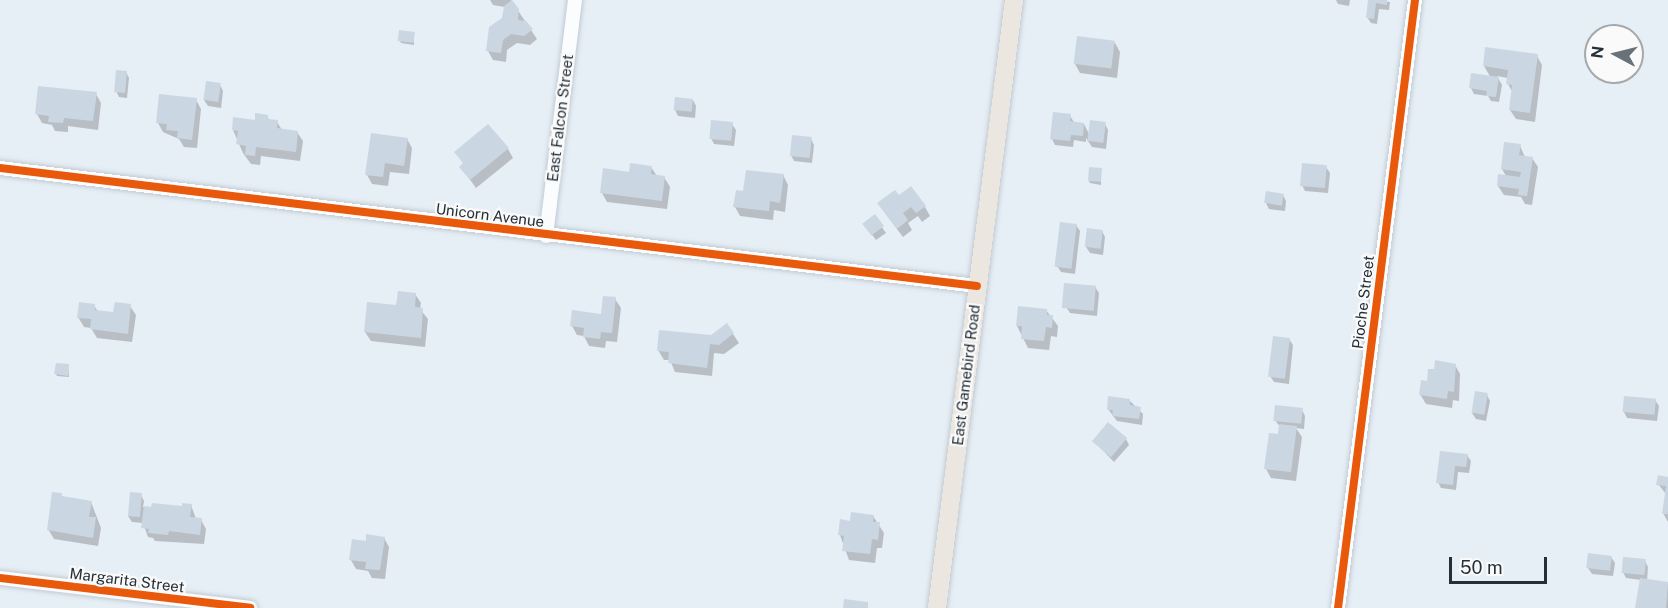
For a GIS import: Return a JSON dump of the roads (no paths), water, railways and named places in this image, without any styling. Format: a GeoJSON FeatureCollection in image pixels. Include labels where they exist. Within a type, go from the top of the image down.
{"type":"FeatureCollection","features":[{"type":"Feature","properties":{"kind":"main road","name":"East Gamebird Road"},"geometry":{"type":"LineString","coordinates":[[937,608],[1014,0]]}},
{"type":"Feature","properties":{"kind":"street","name":"East Falcon Street"},"geometry":{"type":"LineString","coordinates":[[546,236],[575,0]]}},
{"type":"Feature","properties":{"kind":"street","name":"Pioche Street"},"geometry":{"type":"LineString","coordinates":[[1338,608],[1415,0]]}},
{"type":"Feature","properties":{"kind":"street","name":"Unicorn Avenue"},"geometry":{"type":"LineString","coordinates":[[0,168],[546,236],[977,286]]}},
{"type":"Feature","properties":{"kind":"street","name":"Margarita Street"},"geometry":{"type":"LineString","coordinates":[[0,578],[250,608]]}}]}
